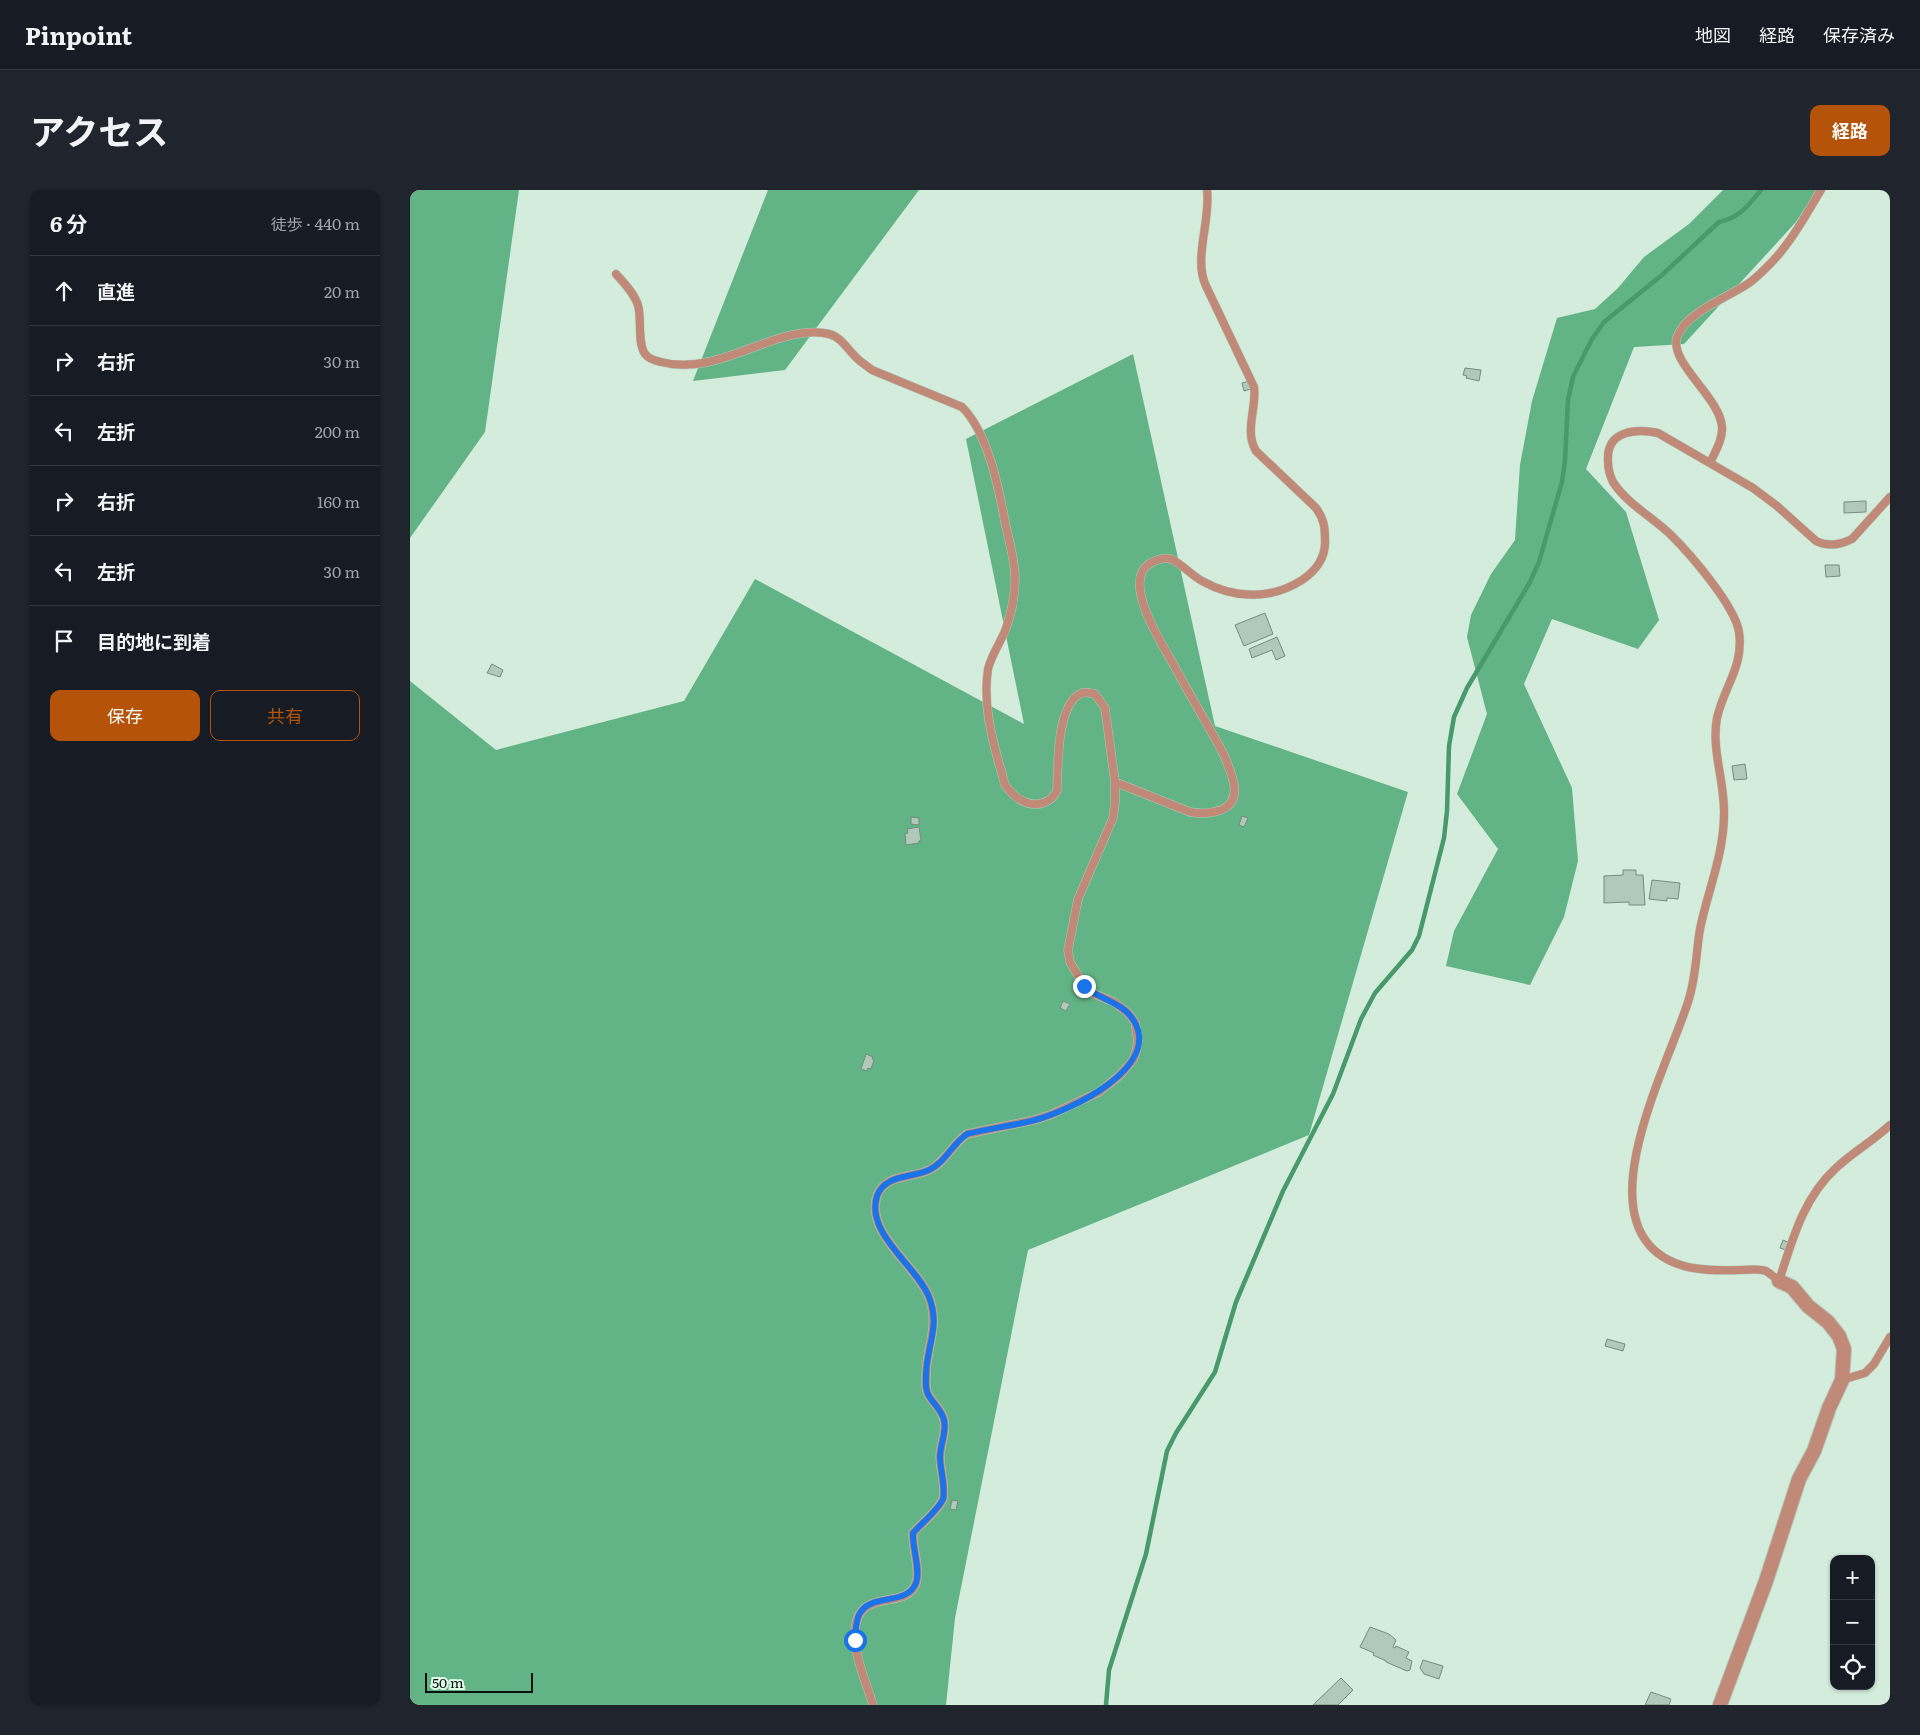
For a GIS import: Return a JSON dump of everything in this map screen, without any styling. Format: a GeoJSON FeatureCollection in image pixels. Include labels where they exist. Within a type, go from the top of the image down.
{"type":"FeatureCollection","features":[{"type":"Feature","properties":{"kind":"street"},"geometry":{"type":"LineString","coordinates":[[1720,1705],[1766,1580],[1798,1479],[1814,1451],[1829,1408],[1842,1380],[1844,1349],[1839,1336],[1828,1322],[1808,1306],[1792,1287],[1779,1281]]}},
{"type":"Feature","properties":{"kind":"lane"},"geometry":{"type":"LineString","coordinates":[[1115,782],[1190,812],[1203,814],[1225,808],[1231,804],[1234,798],[1233,777],[1224,755],[1156,633],[1141,597],[1140,576],[1144,567],[1162,559],[1170,559],[1202,582],[1229,592],[1252,596],[1266,596],[1280,592],[1314,572],[1326,544],[1323,518],[1316,508],[1256,451],[1252,442],[1250,425],[1256,397],[1254,387],[1203,281],[1208,208],[1207,190]]}},
{"type":"Feature","properties":{"kind":"lane"},"geometry":{"type":"LineString","coordinates":[[1710,463],[1721,438],[1722,427],[1710,398],[1682,361],[1677,350],[1677,338],[1682,328],[1703,310],[1748,283],[1769,265],[1796,232],[1820,190]]}},
{"type":"Feature","properties":{"kind":"lane"},"geometry":{"type":"LineString","coordinates":[[616,274],[639,306],[642,348],[645,355],[654,360],[672,365],[719,360],[788,336],[817,332],[839,338],[860,362],[872,370],[954,402],[962,407],[971,416],[979,430],[996,479],[1012,552],[1015,578],[1012,608],[1005,631],[989,667],[987,679],[989,723],[1006,786],[1023,802],[1033,804],[1044,803],[1053,798],[1057,791],[1060,735],[1068,710],[1074,699],[1079,694],[1086,692],[1095,694],[1105,708],[1115,782],[1113,818],[1078,899],[1068,950],[1070,962],[1084,986],[1092,993],[1114,1002],[1128,1013],[1135,1022],[1138,1041],[1133,1060],[1119,1076],[1099,1092],[1050,1116],[967,1134],[931,1169],[896,1179],[886,1184],[880,1190],[877,1198],[877,1219],[881,1230],[901,1260],[919,1279],[933,1311],[933,1335],[926,1374],[927,1390],[942,1415],[946,1430],[940,1457],[943,1497],[913,1533],[916,1585],[904,1596],[871,1603],[860,1613],[856,1621],[856,1651],[873,1705]]}},
{"type":"Feature","properties":{"kind":"lane"},"geometry":{"type":"LineString","coordinates":[[1890,496],[1852,539],[1844,543],[1824,545],[1816,542],[1777,506],[1753,488],[1658,433],[1643,430],[1631,431],[1619,436],[1608,449],[1609,472],[1614,482],[1623,494],[1672,537],[1726,602],[1735,617],[1739,631],[1740,656],[1724,696],[1716,724],[1718,770],[1724,809],[1724,834],[1700,929],[1693,985],[1641,1131],[1634,1162],[1632,1190],[1635,1216],[1641,1232],[1650,1246],[1677,1265],[1696,1269],[1726,1271],[1764,1270],[1779,1281],[1800,1218],[1818,1189],[1836,1168],[1877,1138],[1890,1125]]}},
{"type":"Feature","properties":{"kind":"lane"},"geometry":{"type":"LineString","coordinates":[[1842,1380],[1865,1372],[1874,1364],[1890,1337]]}},
{"type":"Feature","properties":{"kind":"green space"},"geometry":{"type":"Polygon","coordinates":[[[410,190],[519,190],[485,432],[410,538],[410,190]]]}},
{"type":"Feature","properties":{"kind":"green space"},"geometry":{"type":"Polygon","coordinates":[[[768,190],[919,190],[785,370],[693,381],[768,190]]]}},
{"type":"Feature","properties":{"kind":"green space"},"geometry":{"type":"Polygon","coordinates":[[[1723,190],[1817,190],[1796,222],[1684,344],[1634,347],[1586,469],[1626,512],[1659,620],[1638,649],[1552,619],[1524,684],[1572,788],[1578,861],[1564,917],[1530,985],[1446,966],[1454,931],[1498,849],[1457,794],[1487,714],[1467,637],[1471,615],[1491,574],[1515,540],[1520,465],[1532,401],[1557,318],[1595,309],[1618,288],[1644,257],[1689,224],[1723,190]]]}},
{"type":"Feature","properties":{"kind":"green space"},"geometry":{"type":"Polygon","coordinates":[[[1133,354],[1215,726],[1408,792],[1309,1135],[1028,1250],[955,1618],[946,1705],[410,1705],[410,681],[496,750],[684,701],[755,579],[1024,724],[966,439],[1133,354]]]}},
{"type":"Feature","properties":{"kind":"building"},"geometry":{"type":"Polygon","coordinates":[[[1465,368],[1481,370],[1479,381],[1466,378],[1467,376],[1463,375],[1465,368]]]}},
{"type":"Feature","properties":{"kind":"building"},"geometry":{"type":"Polygon","coordinates":[[[1253,380],[1254,388],[1244,391],[1242,383],[1253,380]]]}},
{"type":"Feature","properties":{"kind":"building"},"geometry":{"type":"Polygon","coordinates":[[[1866,501],[1866,512],[1844,513],[1844,502],[1866,501]]]}},
{"type":"Feature","properties":{"kind":"building"},"geometry":{"type":"Polygon","coordinates":[[[1825,565],[1839,565],[1840,576],[1826,577],[1825,565]]]}},
{"type":"Feature","properties":{"kind":"building"},"geometry":{"type":"Polygon","coordinates":[[[1265,613],[1273,634],[1244,646],[1235,625],[1265,613]]]}},
{"type":"Feature","properties":{"kind":"building"},"geometry":{"type":"Polygon","coordinates":[[[1277,637],[1285,656],[1276,660],[1272,650],[1252,658],[1249,649],[1277,637]]]}},
{"type":"Feature","properties":{"kind":"building"},"geometry":{"type":"Polygon","coordinates":[[[492,664],[503,670],[500,677],[487,673],[492,664]]]}},
{"type":"Feature","properties":{"kind":"building"},"geometry":{"type":"Polygon","coordinates":[[[1745,764],[1747,779],[1734,780],[1732,766],[1745,764]]]}},
{"type":"Feature","properties":{"kind":"building"},"geometry":{"type":"Polygon","coordinates":[[[1242,816],[1248,818],[1244,827],[1239,825],[1242,816]]]}},
{"type":"Feature","properties":{"kind":"building"},"geometry":{"type":"Polygon","coordinates":[[[911,817],[919,818],[919,825],[911,824],[911,817]]]}},
{"type":"Feature","properties":{"kind":"building"},"geometry":{"type":"Polygon","coordinates":[[[919,827],[921,840],[919,843],[906,845],[905,834],[908,833],[907,829],[919,827]]]}},
{"type":"Feature","properties":{"kind":"building"},"geometry":{"type":"Polygon","coordinates":[[[1623,870],[1636,870],[1636,875],[1643,875],[1645,905],[1629,905],[1629,902],[1604,903],[1604,876],[1623,875],[1623,870]]]}},
{"type":"Feature","properties":{"kind":"building"},"geometry":{"type":"Polygon","coordinates":[[[1652,880],[1680,883],[1678,899],[1667,898],[1667,901],[1649,899],[1652,880]]]}},
{"type":"Feature","properties":{"kind":"building"},"geometry":{"type":"Polygon","coordinates":[[[1063,1001],[1070,1004],[1066,1011],[1060,1008],[1063,1001]]]}},
{"type":"Feature","properties":{"kind":"building"},"geometry":{"type":"Polygon","coordinates":[[[866,1054],[873,1057],[872,1059],[874,1060],[871,1069],[868,1068],[867,1071],[861,1069],[866,1054]]]}},
{"type":"Feature","properties":{"kind":"building"},"geometry":{"type":"Polygon","coordinates":[[[1783,1240],[1790,1243],[1786,1250],[1780,1248],[1783,1240]]]}},
{"type":"Feature","properties":{"kind":"building"},"geometry":{"type":"Polygon","coordinates":[[[1607,1339],[1625,1344],[1623,1351],[1605,1346],[1607,1339]]]}},
{"type":"Feature","properties":{"kind":"building"},"geometry":{"type":"Polygon","coordinates":[[[952,1500],[958,1501],[956,1510],[950,1509],[952,1500]]]}},
{"type":"Feature","properties":{"kind":"building"},"geometry":{"type":"Polygon","coordinates":[[[1370,1627],[1389,1634],[1396,1640],[1393,1647],[1395,1648],[1396,1646],[1409,1652],[1406,1658],[1412,1661],[1410,1670],[1407,1671],[1386,1662],[1373,1655],[1374,1653],[1360,1647],[1370,1627]]]}},
{"type":"Feature","properties":{"kind":"building"},"geometry":{"type":"Polygon","coordinates":[[[1423,1660],[1443,1666],[1439,1679],[1424,1674],[1420,1668],[1423,1660]]]}},
{"type":"Feature","properties":{"kind":"building"},"geometry":{"type":"Polygon","coordinates":[[[1341,1678],[1353,1690],[1338,1705],[1313,1705],[1341,1678]]]}},
{"type":"Feature","properties":{"kind":"building"},"geometry":{"type":"Polygon","coordinates":[[[1651,1692],[1671,1699],[1669,1705],[1645,1705],[1651,1692]]]}},
{"type":"Feature","properties":{"kind":"waterway"},"geometry":{"type":"LineString","coordinates":[[1106,1705],[1109,1670],[1146,1554],[1167,1451],[1176,1433],[1215,1372],[1236,1302],[1283,1191],[1333,1094],[1361,1019],[1375,993],[1412,950],[1419,936],[1444,838],[1447,811],[1449,746],[1454,717],[1467,688],[1530,582],[1539,562],[1562,482],[1568,400],[1573,377],[1592,339],[1604,322],[1662,275],[1719,222],[1733,217],[1743,210],[1761,190]]}},
{"type":"Feature","properties":{"kind":"route"},"geometry":{"type":"LineString","coordinates":[[855,1640],[856,1621],[864,1608],[871,1603],[904,1596],[916,1585],[913,1533],[943,1497],[940,1457],[946,1430],[942,1415],[928,1394],[926,1374],[933,1335],[933,1311],[919,1279],[901,1260],[881,1230],[877,1219],[877,1198],[880,1190],[886,1184],[896,1179],[931,1169],[967,1134],[1050,1116],[1099,1092],[1119,1076],[1133,1060],[1136,1052],[1138,1030],[1135,1022],[1128,1013],[1114,1002],[1092,993],[1084,986]]}}]}
